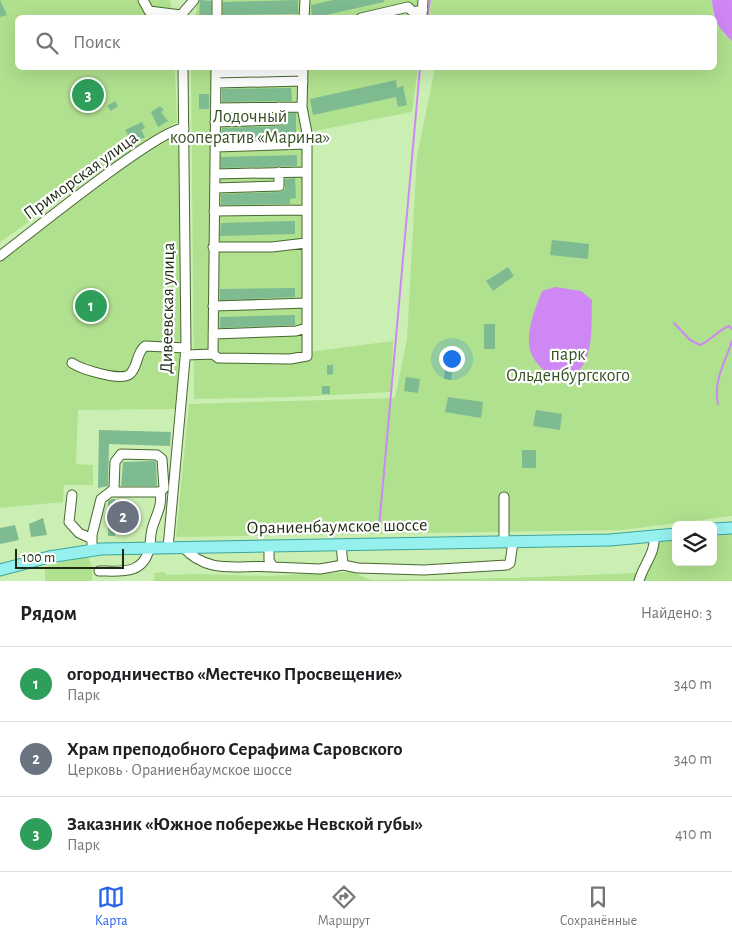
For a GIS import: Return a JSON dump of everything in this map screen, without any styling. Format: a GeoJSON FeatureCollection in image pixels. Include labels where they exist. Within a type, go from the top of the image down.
{"type":"FeatureCollection","features":[{"type":"Feature","properties":{"kind":"main road"},"geometry":{"type":"LineString","coordinates":[[717,529],[732,528]]}},
{"type":"Feature","properties":{"kind":"main road","name":"Ораниенбаумское шоссе"},"geometry":{"type":"LineString","coordinates":[[0,570],[92,544],[168,548],[610,540],[672,534]]}},
{"type":"Feature","properties":{"kind":"street"},"geometry":{"type":"LineString","coordinates":[[143,0],[149,11],[175,15]]}},
{"type":"Feature","properties":{"kind":"street"},"geometry":{"type":"LineString","coordinates":[[182,15],[194,0]]}},
{"type":"Feature","properties":{"kind":"street"},"geometry":{"type":"LineString","coordinates":[[217,0],[217,15]]}},
{"type":"Feature","properties":{"kind":"street"},"geometry":{"type":"LineString","coordinates":[[304,15],[305,0]]}},
{"type":"Feature","properties":{"kind":"street"},"geometry":{"type":"LineString","coordinates":[[374,15],[408,7],[413,12],[423,9]]}},
{"type":"Feature","properties":{"kind":"street","name":"Дивеевская улица"},"geometry":{"type":"LineString","coordinates":[[168,548],[186,351],[182,70]]}},
{"type":"Feature","properties":{"kind":"street"},"geometry":{"type":"LineString","coordinates":[[213,354],[216,70],[303,73]]}},
{"type":"Feature","properties":{"kind":"street"},"geometry":{"type":"LineString","coordinates":[[216,83],[303,73]]}},
{"type":"Feature","properties":{"kind":"street"},"geometry":{"type":"LineString","coordinates":[[72,364],[84,370],[106,375],[126,376],[131,373],[139,352],[145,346],[213,354],[218,358],[290,359],[307,356],[307,133],[302,107],[303,73]]}},
{"type":"Feature","properties":{"kind":"street"},"geometry":{"type":"LineString","coordinates":[[216,108],[302,107]]}},
{"type":"Feature","properties":{"kind":"street"},"geometry":{"type":"LineString","coordinates":[[215,122],[279,120],[279,108]]}},
{"type":"Feature","properties":{"kind":"street","name":"Приморская улица"},"geometry":{"type":"LineString","coordinates":[[0,256],[118,167],[171,132],[184,128]]}},
{"type":"Feature","properties":{"kind":"street"},"geometry":{"type":"LineString","coordinates":[[215,147],[306,144]]}},
{"type":"Feature","properties":{"kind":"street"},"geometry":{"type":"LineString","coordinates":[[214,188],[279,186],[279,172]]}},
{"type":"Feature","properties":{"kind":"street"},"geometry":{"type":"LineString","coordinates":[[215,174],[306,172]]}},
{"type":"Feature","properties":{"kind":"street"},"geometry":{"type":"LineString","coordinates":[[214,212],[306,210]]}},
{"type":"Feature","properties":{"kind":"street"},"geometry":{"type":"LineString","coordinates":[[213,247],[272,247],[306,243]]}},
{"type":"Feature","properties":{"kind":"street"},"geometry":{"type":"LineString","coordinates":[[213,306],[307,303]]}},
{"type":"Feature","properties":{"kind":"street"},"geometry":{"type":"LineString","coordinates":[[213,334],[296,331],[307,328]]}},
{"type":"Feature","properties":{"kind":"street"},"geometry":{"type":"LineString","coordinates":[[72,495],[69,522],[92,544],[102,499],[114,489],[115,462],[120,454],[157,455],[162,459],[164,488],[160,492],[160,508],[151,531],[150,548],[140,567],[133,571],[99,571]]}},
{"type":"Feature","properties":{"kind":"street"},"geometry":{"type":"LineString","coordinates":[[112,492],[160,492]]}},
{"type":"Feature","properties":{"kind":"street"},"geometry":{"type":"LineString","coordinates":[[183,547],[193,558],[218,567],[320,568],[343,565],[358,568],[424,570],[504,566],[510,564],[504,498]]}},
{"type":"Feature","properties":{"kind":"street"},"geometry":{"type":"LineString","coordinates":[[639,581],[645,565],[655,548],[654,536]]}},
{"type":"Feature","properties":{"kind":"street"},"geometry":{"type":"LineString","coordinates":[[341,545],[343,565]]}},
{"type":"Feature","properties":{"kind":"street"},"geometry":{"type":"LineString","coordinates":[[269,546],[269,560],[273,568]]}},
{"type":"Feature","properties":{"kind":"green space"},"geometry":{"type":"Polygon","coordinates":[[[0,0],[170,0],[174,15],[15,15],[15,70],[175,70],[177,122],[143,142],[0,242],[0,0]]]}},
{"type":"Feature","properties":{"kind":"green space"},"geometry":{"type":"Polygon","coordinates":[[[198,0],[428,0],[426,15],[196,15],[198,0]]]}},
{"type":"Feature","properties":{"kind":"green space"},"geometry":{"type":"Polygon","coordinates":[[[431,0],[712,0],[713,15],[429,15],[431,0]]]}},
{"type":"Feature","properties":{"kind":"green space","name":"парк Ольденбургского"},"geometry":{"type":"Polygon","coordinates":[[[717,23],[724,35],[732,41],[732,516],[693,521],[672,521],[672,524],[623,530],[176,537],[189,404],[395,398],[407,339],[417,156],[435,70],[717,70],[717,23]]]}},
{"type":"Feature","properties":{"kind":"green space","name":"Лодочный кооператив «Марина»"},"geometry":{"type":"Polygon","coordinates":[[[191,70],[418,70],[412,112],[309,132],[309,352],[393,341],[391,392],[295,397],[194,399],[191,70]]]}},
{"type":"Feature","properties":{"kind":"green space"},"geometry":{"type":"Polygon","coordinates":[[[175,135],[180,140],[182,353],[178,409],[78,410],[76,464],[93,465],[93,485],[64,485],[63,502],[0,508],[0,259],[157,143],[175,135]]]}},
{"type":"Feature","properties":{"kind":"green space"},"geometry":{"type":"Polygon","coordinates":[[[732,534],[732,581],[641,581],[657,542],[672,540],[672,566],[717,566],[717,535],[732,534]]]}},
{"type":"Feature","properties":{"kind":"green space"},"geometry":{"type":"Polygon","coordinates":[[[88,557],[92,566],[92,581],[45,581],[45,566],[88,557]]]}},
{"type":"Feature","properties":{"kind":"green space"},"geometry":{"type":"Polygon","coordinates":[[[165,572],[166,575],[268,576],[352,572],[371,580],[511,578],[636,573],[636,581],[154,581],[155,573],[165,572]]]}},
{"type":"Feature","properties":{"kind":"shaded area"},"geometry":{"type":"Polygon","coordinates":[[[712,0],[732,0],[732,41],[717,23],[717,15],[715,15],[712,0]]]}},
{"type":"Feature","properties":{"kind":"shaded area"},"geometry":{"type":"Polygon","coordinates":[[[555,287],[581,291],[592,300],[591,333],[587,358],[576,373],[568,377],[559,377],[542,369],[531,353],[529,343],[531,323],[542,291],[555,287]]]}},
{"type":"Feature","properties":{"kind":"building"},"geometry":{"type":"Polygon","coordinates":[[[0,0],[7,15],[0,17],[0,0]]]}},
{"type":"Feature","properties":{"kind":"building"},"geometry":{"type":"Polygon","coordinates":[[[200,0],[211,1],[211,15],[199,15],[200,0]]]}},
{"type":"Feature","properties":{"kind":"building"},"geometry":{"type":"Polygon","coordinates":[[[298,0],[298,14],[223,15],[223,2],[298,0]]]}},
{"type":"Feature","properties":{"kind":"building"},"geometry":{"type":"Polygon","coordinates":[[[333,0],[384,0],[384,2],[326,15],[312,15],[311,5],[333,0]]]}},
{"type":"Feature","properties":{"kind":"building"},"geometry":{"type":"Polygon","coordinates":[[[396,80],[397,88],[403,86],[407,105],[398,107],[396,97],[313,115],[310,99],[396,80]]]}},
{"type":"Feature","properties":{"kind":"building"},"geometry":{"type":"Polygon","coordinates":[[[291,88],[292,101],[222,102],[222,89],[291,88]]]}},
{"type":"Feature","properties":{"kind":"building"},"geometry":{"type":"Polygon","coordinates":[[[199,94],[209,94],[209,109],[199,109],[199,94]]]}},
{"type":"Feature","properties":{"kind":"building"},"geometry":{"type":"Polygon","coordinates":[[[115,101],[118,106],[111,111],[107,106],[115,101]]]}},
{"type":"Feature","properties":{"kind":"building"},"geometry":{"type":"Polygon","coordinates":[[[160,106],[164,110],[161,112],[168,121],[158,127],[151,112],[160,106]]]}},
{"type":"Feature","properties":{"kind":"building"},"geometry":{"type":"Polygon","coordinates":[[[285,113],[296,113],[296,133],[290,134],[290,138],[221,141],[222,128],[280,126],[285,123],[285,113]]]}},
{"type":"Feature","properties":{"kind":"building"},"geometry":{"type":"Polygon","coordinates":[[[142,122],[145,128],[141,130],[145,137],[137,141],[134,135],[129,137],[125,130],[142,122]]]}},
{"type":"Feature","properties":{"kind":"building"},"geometry":{"type":"Polygon","coordinates":[[[297,155],[297,166],[221,168],[221,157],[297,155]]]}},
{"type":"Feature","properties":{"kind":"building"},"geometry":{"type":"Polygon","coordinates":[[[295,178],[296,198],[290,199],[290,204],[221,205],[221,194],[280,192],[285,189],[285,179],[295,178]]]}},
{"type":"Feature","properties":{"kind":"building"},"geometry":{"type":"Polygon","coordinates":[[[295,221],[295,234],[220,236],[221,223],[295,221]]]}},
{"type":"Feature","properties":{"kind":"building"},"geometry":{"type":"Polygon","coordinates":[[[552,240],[589,244],[588,259],[550,255],[552,240]]]}},
{"type":"Feature","properties":{"kind":"building"},"geometry":{"type":"Polygon","coordinates":[[[508,267],[514,276],[493,291],[486,281],[508,267]]]}},
{"type":"Feature","properties":{"kind":"building"},"geometry":{"type":"Polygon","coordinates":[[[295,288],[295,297],[220,300],[220,289],[295,288]]]}},
{"type":"Feature","properties":{"kind":"building"},"geometry":{"type":"Polygon","coordinates":[[[295,315],[295,325],[220,328],[220,317],[295,315]]]}},
{"type":"Feature","properties":{"kind":"building"},"geometry":{"type":"Polygon","coordinates":[[[484,324],[495,324],[495,349],[484,349],[484,324]]]}},
{"type":"Feature","properties":{"kind":"building"},"geometry":{"type":"Polygon","coordinates":[[[327,365],[333,365],[333,374],[327,375],[327,365]]]}},
{"type":"Feature","properties":{"kind":"building"},"geometry":{"type":"Polygon","coordinates":[[[445,369],[452,370],[451,380],[444,379],[445,369]]]}},
{"type":"Feature","properties":{"kind":"building"},"geometry":{"type":"Polygon","coordinates":[[[406,377],[420,379],[418,393],[404,391],[406,377]]]}},
{"type":"Feature","properties":{"kind":"building"},"geometry":{"type":"Polygon","coordinates":[[[322,386],[330,386],[330,394],[322,394],[322,386]]]}},
{"type":"Feature","properties":{"kind":"building"},"geometry":{"type":"Polygon","coordinates":[[[448,397],[483,402],[481,418],[445,412],[448,397]]]}},
{"type":"Feature","properties":{"kind":"building"},"geometry":{"type":"Polygon","coordinates":[[[536,410],[562,414],[560,430],[533,426],[536,410]]]}},
{"type":"Feature","properties":{"kind":"building"},"geometry":{"type":"Polygon","coordinates":[[[99,430],[171,432],[170,446],[109,444],[108,486],[98,488],[99,430]]]}},
{"type":"Feature","properties":{"kind":"building"},"geometry":{"type":"Polygon","coordinates":[[[522,450],[536,450],[536,468],[522,468],[522,450]]]}},
{"type":"Feature","properties":{"kind":"building"},"geometry":{"type":"Polygon","coordinates":[[[123,462],[156,462],[157,486],[121,486],[123,462]]]}},
{"type":"Feature","properties":{"kind":"building"},"geometry":{"type":"Polygon","coordinates":[[[115,499],[115,505],[137,505],[137,528],[115,528],[115,536],[108,536],[108,501],[115,499]]]}},
{"type":"Feature","properties":{"kind":"building"},"geometry":{"type":"Polygon","coordinates":[[[43,518],[47,535],[31,537],[29,524],[43,518]]]}},
{"type":"Feature","properties":{"kind":"building"},"geometry":{"type":"Polygon","coordinates":[[[15,525],[19,540],[0,544],[0,528],[15,525]]]}},
{"type":"Feature","properties":{"kind":"waterway"},"geometry":{"type":"LineString","coordinates":[[428,15],[430,0]]}},
{"type":"Feature","properties":{"kind":"waterway"},"geometry":{"type":"LineString","coordinates":[[379,528],[420,70]]}},
{"type":"Feature","properties":{"kind":"waterway"},"geometry":{"type":"LineString","coordinates":[[674,323],[690,340],[700,345],[725,328],[729,326],[732,329]]}},
{"type":"Feature","properties":{"kind":"waterway"},"geometry":{"type":"LineString","coordinates":[[718,404],[718,379],[732,341]]}},
{"type":"Feature","properties":{"kind":"place","name":"Заказник «Южное побережье Невской губы»"},"geometry":{"type":"Point","coordinates":[88,95]}},
{"type":"Feature","properties":{"kind":"place","name":"огородничество «Местечко Просвещение»"},"geometry":{"type":"Point","coordinates":[91,306]}},
{"type":"Feature","properties":{"kind":"place","name":"Храм преподобного Серафима Саровского"},"geometry":{"type":"Point","coordinates":[123,517]}}]}
